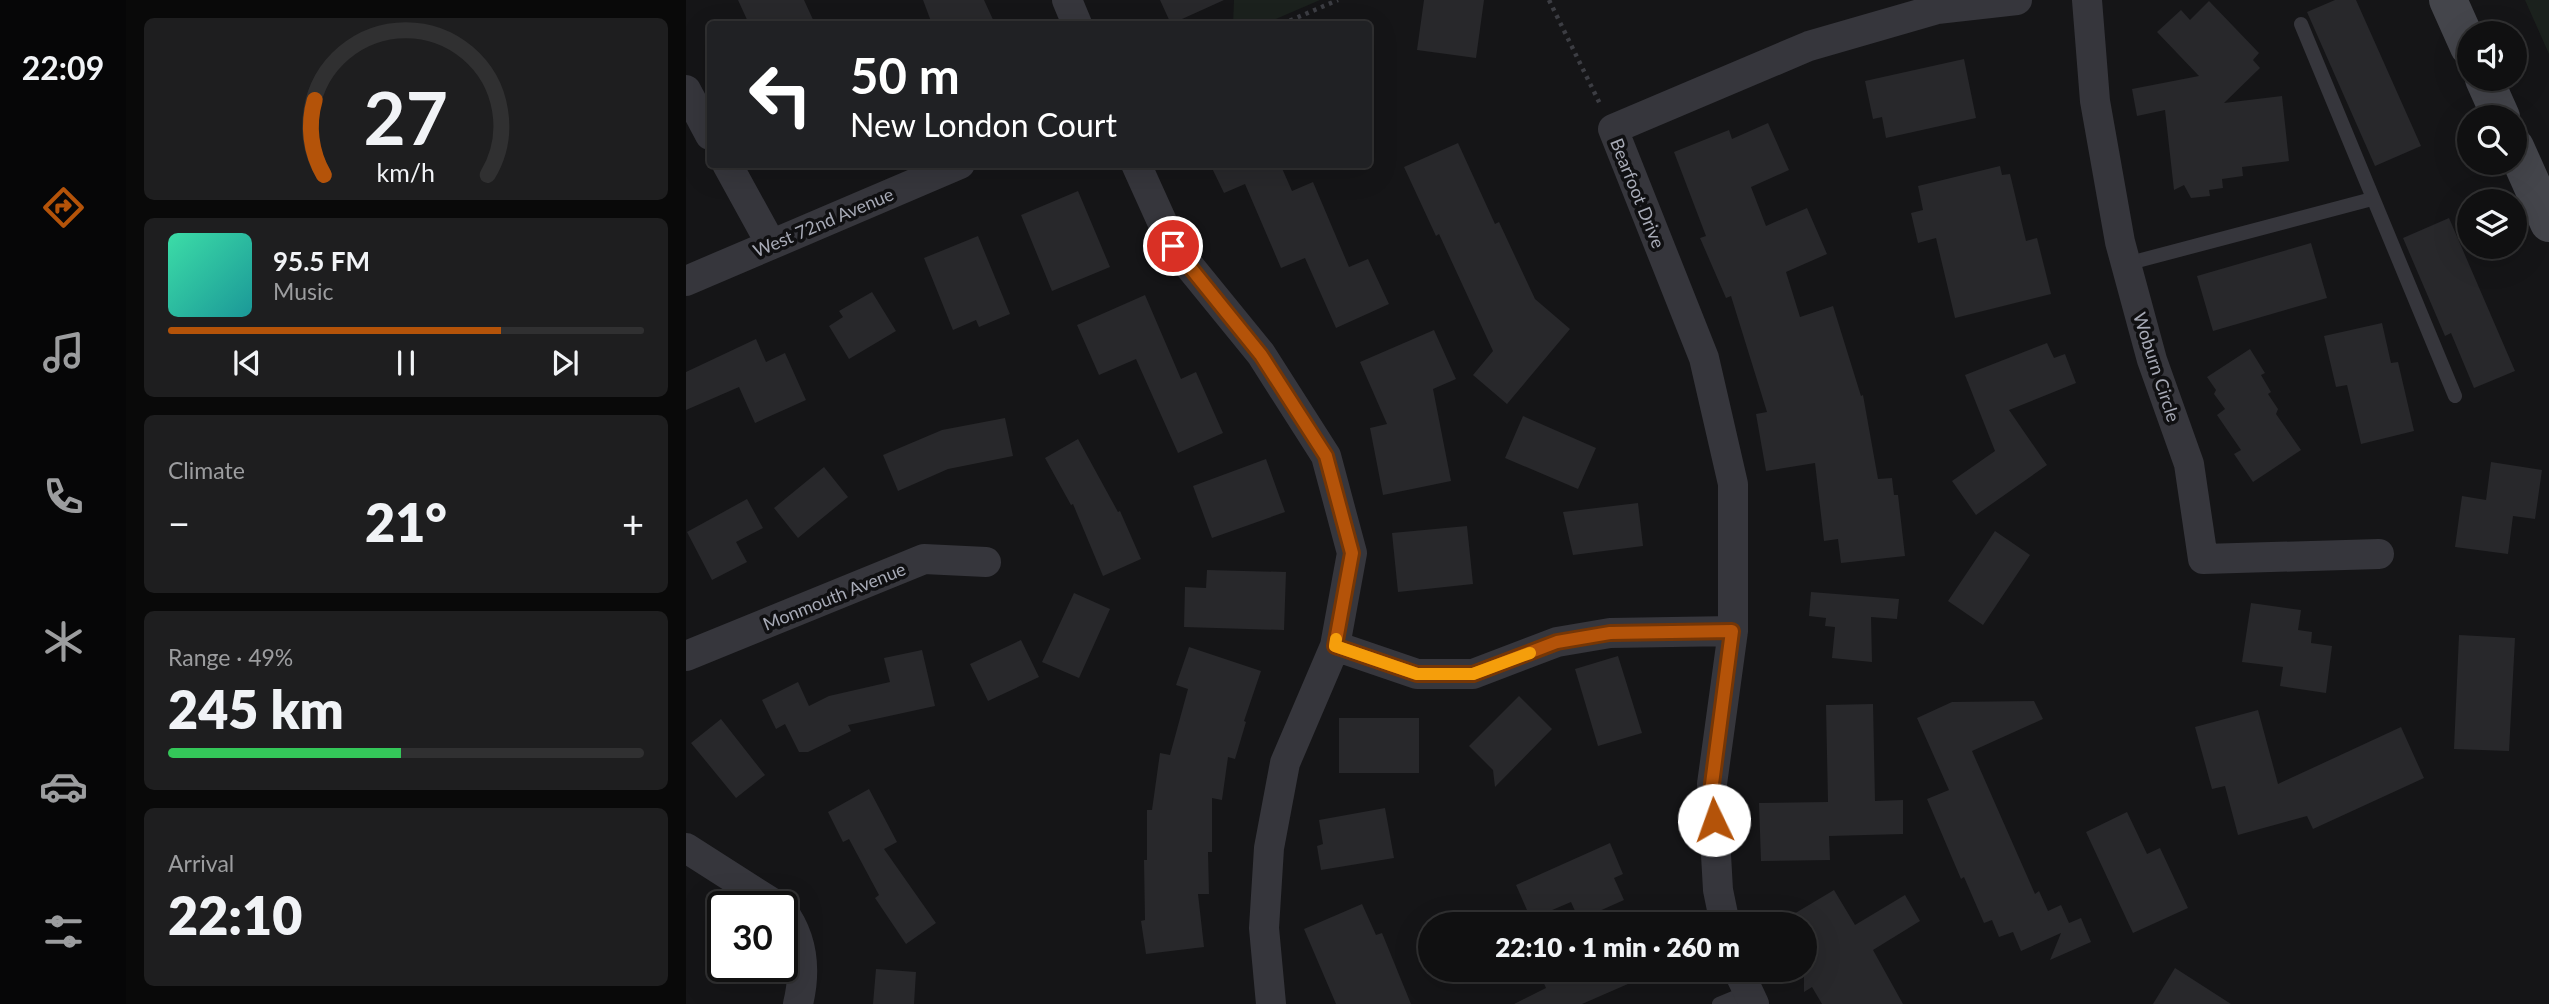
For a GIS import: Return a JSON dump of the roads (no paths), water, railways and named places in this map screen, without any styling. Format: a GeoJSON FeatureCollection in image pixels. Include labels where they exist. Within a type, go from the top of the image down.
{"type":"FeatureCollection","features":[{"type":"Feature","properties":{"kind":"street"},"geometry":{"type":"LineString","coordinates":[[1067,0],[1076,21]]}},
{"type":"Feature","properties":{"kind":"street","name":"Bearfoot Drive"},"geometry":{"type":"LineString","coordinates":[[1722,912],[1717,890],[1712,784],[1732,631],[1733,484],[1704,358],[1613,129],[1809,46],[1937,9],[2017,0]]}},
{"type":"Feature","properties":{"kind":"street","name":"Woburn Circle"},"geometry":{"type":"LineString","coordinates":[[2087,0],[2095,102],[2120,242],[2152,360],[2189,464],[2203,559],[2379,554]]}},
{"type":"Feature","properties":{"kind":"street"},"geometry":{"type":"LineString","coordinates":[[2448,0],[2457,21]]}},
{"type":"Feature","properties":{"kind":"street"},"geometry":{"type":"LineString","coordinates":[[686,90],[707,129]]}},
{"type":"Feature","properties":{"kind":"street"},"geometry":{"type":"LineString","coordinates":[[729,168],[771,244]]}},
{"type":"Feature","properties":{"kind":"street","name":"West 72nd Avenue"},"geometry":{"type":"LineString","coordinates":[[686,281],[951,168]]}},
{"type":"Feature","properties":{"kind":"street"},"geometry":{"type":"LineString","coordinates":[[1138,168],[1173,246],[1261,355],[1326,456],[1352,553],[1335,646],[1285,763],[1269,848],[1264,928],[1270,1004]]}},
{"type":"Feature","properties":{"kind":"street"},"geometry":{"type":"LineString","coordinates":[[2527,174],[2549,223]]}},
{"type":"Feature","properties":{"kind":"street","name":"Monmouth Avenue"},"geometry":{"type":"LineString","coordinates":[[686,656],[924,559],[986,562]]}},
{"type":"Feature","properties":{"kind":"street"},"geometry":{"type":"LineString","coordinates":[[1335,646],[1417,674],[1473,674],[1557,642],[1610,633],[1732,631]]}},
{"type":"Feature","properties":{"kind":"street"},"geometry":{"type":"LineString","coordinates":[[686,848],[753,891]]}},
{"type":"Feature","properties":{"kind":"street"},"geometry":{"type":"LineString","coordinates":[[798,942],[803,983],[798,1004]]}},
{"type":"Feature","properties":{"kind":"lane"},"geometry":{"type":"LineString","coordinates":[[2301,24],[2455,396]]}},
{"type":"Feature","properties":{"kind":"lane"},"geometry":{"type":"LineString","coordinates":[[2126,264],[2372,199]]}},
{"type":"Feature","properties":{"kind":"lane"},"geometry":{"type":"LineString","coordinates":[[1719,1004],[1747,988]]}}]}
